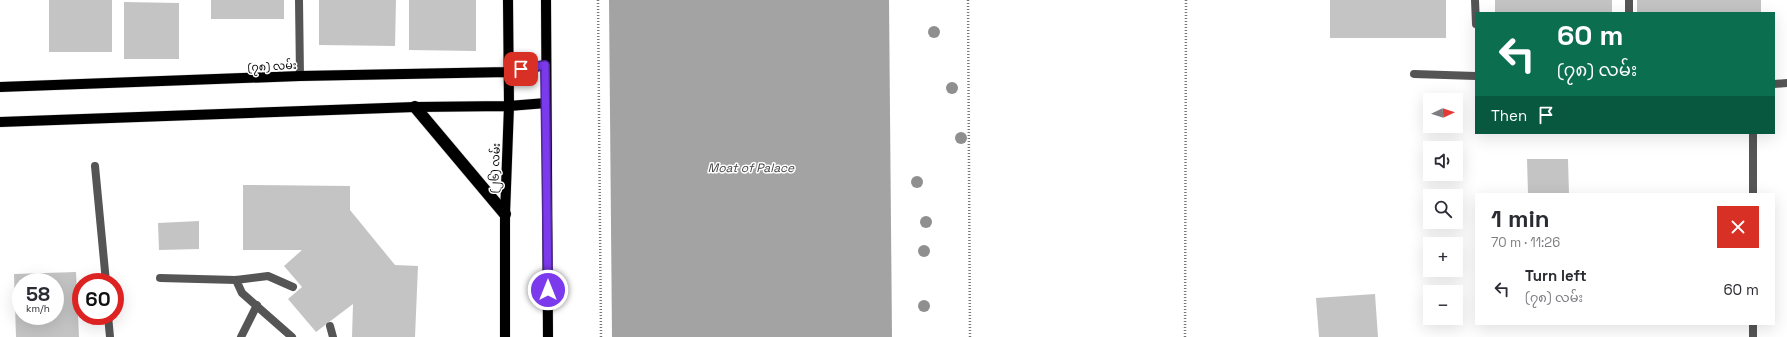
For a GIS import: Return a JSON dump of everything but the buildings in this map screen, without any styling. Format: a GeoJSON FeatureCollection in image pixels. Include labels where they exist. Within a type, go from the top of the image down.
{"type":"FeatureCollection","features":[{"type":"Feature","properties":{"kind":"highway"},"geometry":{"type":"LineString","coordinates":[[415,107],[505,214]]}},
{"type":"Feature","properties":{"kind":"main road","name":"(၂၆) လမ်း"},"geometry":{"type":"LineString","coordinates":[[505,337],[505,214],[509,106],[508,0]]}},
{"type":"Feature","properties":{"kind":"main road"},"geometry":{"type":"LineString","coordinates":[[546,0],[545,65],[548,337]]}},
{"type":"Feature","properties":{"kind":"main road","name":"(၇၈) လမ်း"},"geometry":{"type":"LineString","coordinates":[[0,87],[300,76],[508,72],[545,65]]}},
{"type":"Feature","properties":{"kind":"main road"},"geometry":{"type":"LineString","coordinates":[[0,122],[415,107],[509,106],[546,103]]}},
{"type":"Feature","properties":{"kind":"street"},"geometry":{"type":"LineString","coordinates":[[299,0],[300,76]]}},
{"type":"Feature","properties":{"kind":"street"},"geometry":{"type":"LineString","coordinates":[[1474,0],[1475,12]]}},
{"type":"Feature","properties":{"kind":"street"},"geometry":{"type":"LineString","coordinates":[[1629,0],[1629,12]]}},
{"type":"Feature","properties":{"kind":"street"},"geometry":{"type":"LineString","coordinates":[[1414,74],[1475,76]]}},
{"type":"Feature","properties":{"kind":"street"},"geometry":{"type":"LineString","coordinates":[[1775,84],[1787,83]]}},
{"type":"Feature","properties":{"kind":"street"},"geometry":{"type":"LineString","coordinates":[[1753,134],[1753,193]]}},
{"type":"Feature","properties":{"kind":"street"},"geometry":{"type":"LineString","coordinates":[[95,166],[105,273]]}},
{"type":"Feature","properties":{"kind":"street"},"geometry":{"type":"LineString","coordinates":[[160,278],[236,280],[268,276],[293,287]]}},
{"type":"Feature","properties":{"kind":"street"},"geometry":{"type":"LineString","coordinates":[[236,280],[242,293],[292,337]]}},
{"type":"Feature","properties":{"kind":"street"},"geometry":{"type":"LineString","coordinates":[[241,337],[257,306]]}},
{"type":"Feature","properties":{"kind":"street"},"geometry":{"type":"LineString","coordinates":[[109,325],[110,337]]}},
{"type":"Feature","properties":{"kind":"street"},"geometry":{"type":"LineString","coordinates":[[1753,325],[1754,337]]}},
{"type":"Feature","properties":{"kind":"street"},"geometry":{"type":"LineString","coordinates":[[330,326],[333,337]]}},
{"type":"Feature","properties":{"kind":"path"},"geometry":{"type":"LineString","coordinates":[[598,0],[601,337]]}},
{"type":"Feature","properties":{"kind":"path"},"geometry":{"type":"LineString","coordinates":[[968,0],[970,337]]}},
{"type":"Feature","properties":{"kind":"path"},"geometry":{"type":"LineString","coordinates":[[1185,337],[1186,0]]}},
{"type":"Feature","properties":{"kind":"water","name":"Moat of Palace"},"geometry":{"type":"Polygon","coordinates":[[[609,0],[889,0],[892,337],[612,337],[609,0]]]}},
{"type":"Feature","properties":{"kind":"route"},"geometry":{"type":"LineString","coordinates":[[521,69],[545,65],[548,290]]}}]}
